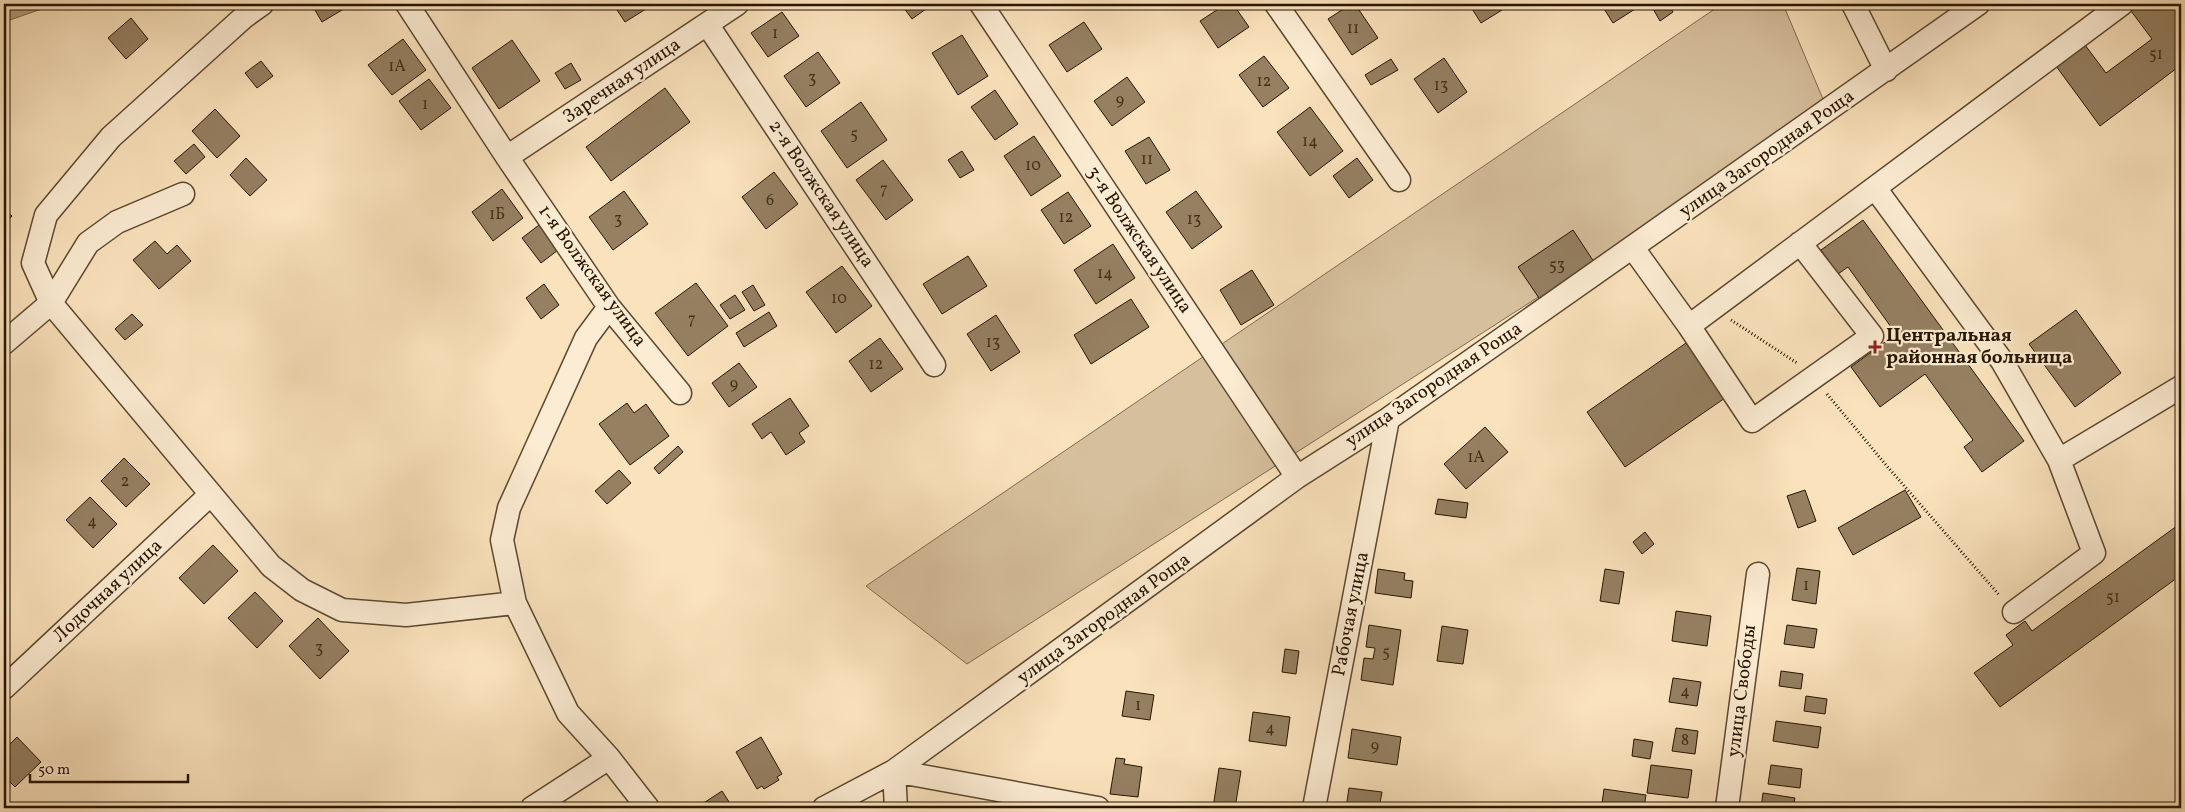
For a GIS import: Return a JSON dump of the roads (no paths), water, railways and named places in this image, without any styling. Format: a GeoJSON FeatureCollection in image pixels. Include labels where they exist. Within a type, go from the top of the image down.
{"type":"FeatureCollection","features":[{"type":"Feature","properties":{"kind":"street"},"geometry":{"type":"LineString","coordinates":[[262,4],[244,17],[111,137],[46,215],[33,263],[51,303],[271,566],[302,590],[342,610],[406,615],[515,603]]}},
{"type":"Feature","properties":{"kind":"street","name":"1-я Волжская улица"},"geometry":{"type":"LineString","coordinates":[[407,4],[507,157],[609,307],[680,393]]}},
{"type":"Feature","properties":{"kind":"street","name":"Заречная улица"},"geometry":{"type":"LineString","coordinates":[[507,157],[737,4]]}},
{"type":"Feature","properties":{"kind":"street","name":"3-я Волжская улица"},"geometry":{"type":"LineString","coordinates":[[982,4],[1297,477]]}},
{"type":"Feature","properties":{"kind":"street"},"geometry":{"type":"LineString","coordinates":[[1276,4],[1398,180]]}},
{"type":"Feature","properties":{"kind":"street"},"geometry":{"type":"LineString","coordinates":[[1852,4],[1886,70]]}},
{"type":"Feature","properties":{"kind":"street","name":"улица Загородная Роща"},"geometry":{"type":"LineString","coordinates":[[824,808],[894,771],[1297,477],[1388,419],[1978,4]]}},
{"type":"Feature","properties":{"kind":"street"},"geometry":{"type":"LineString","coordinates":[[1689,326],[2122,4]]}},
{"type":"Feature","properties":{"kind":"street","name":"2-я Волжская улица"},"geometry":{"type":"LineString","coordinates":[[707,24],[934,365]]}},
{"type":"Feature","properties":{"kind":"street"},"geometry":{"type":"LineString","coordinates":[[1875,188],[2002,361],[2058,460],[2094,554],[2014,612]]}},
{"type":"Feature","properties":{"kind":"street"},"geometry":{"type":"LineString","coordinates":[[4,343],[51,303],[88,243],[117,222],[183,194]]}},
{"type":"Feature","properties":{"kind":"street"},"geometry":{"type":"LineString","coordinates":[[1633,248],[1689,326],[1752,420],[1872,336],[1800,243]]}},
{"type":"Feature","properties":{"kind":"street"},"geometry":{"type":"LineString","coordinates":[[609,307],[586,338],[509,508],[502,540],[515,603],[568,713],[609,758],[648,808]]}},
{"type":"Feature","properties":{"kind":"street"},"geometry":{"type":"LineString","coordinates":[[2058,460],[2181,387]]}},
{"type":"Feature","properties":{"kind":"street","name":"Рабочая улица"},"geometry":{"type":"LineString","coordinates":[[1314,808],[1388,419]]}},
{"type":"Feature","properties":{"kind":"street","name":"Лодочная улица"},"geometry":{"type":"LineString","coordinates":[[4,688],[211,494]]}},
{"type":"Feature","properties":{"kind":"street","name":"улица Свободы"},"geometry":{"type":"LineString","coordinates":[[1727,808],[1758,574]]}},
{"type":"Feature","properties":{"kind":"street"},"geometry":{"type":"LineString","coordinates":[[532,808],[609,758]]}},
{"type":"Feature","properties":{"kind":"street"},"geometry":{"type":"LineString","coordinates":[[896,808],[894,771],[1098,808]]}},
{"type":"Feature","properties":{"kind":"place","name":"Центральная районная больница"},"geometry":{"type":"Point","coordinates":[1875,347]}}]}
